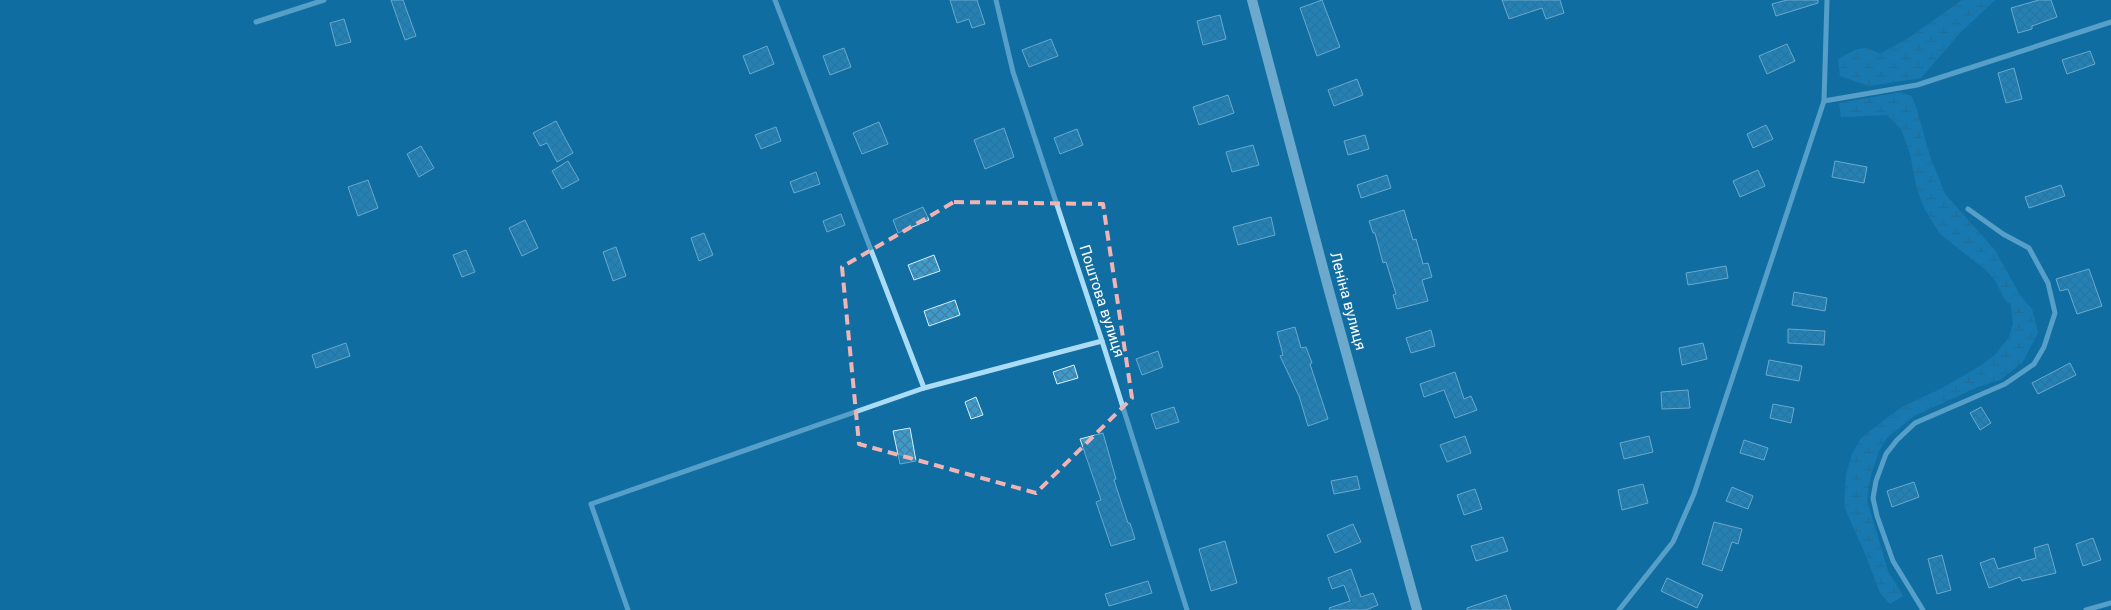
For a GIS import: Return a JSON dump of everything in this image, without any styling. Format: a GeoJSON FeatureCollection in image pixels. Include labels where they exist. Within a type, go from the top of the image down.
{"type":"FeatureCollection","features":[{"type":"Feature","properties":{"kind":"street"},"geometry":{"type":"LineString","coordinates":[[256,22],[324,0]]}},
{"type":"Feature","properties":{"kind":"street"},"geometry":{"type":"LineString","coordinates":[[775,0],[924,388]]}},
{"type":"Feature","properties":{"kind":"street","name":"Поштова вулиця"},"geometry":{"type":"LineString","coordinates":[[996,0],[1013,72],[1102,341],[1187,610]]}},
{"type":"Feature","properties":{"kind":"street","name":"Леніна вулиця"},"geometry":{"type":"LineString","coordinates":[[1252,0],[1325,277],[1417,610]]}},
{"type":"Feature","properties":{"kind":"street"},"geometry":{"type":"LineString","coordinates":[[1619,610],[1673,542],[1694,494],[1824,101],[1827,0]]}},
{"type":"Feature","properties":{"kind":"street"},"geometry":{"type":"LineString","coordinates":[[1824,101],[1918,85],[2111,22]]}},
{"type":"Feature","properties":{"kind":"street"},"geometry":{"type":"LineString","coordinates":[[1923,610],[1893,561],[1877,516],[1873,498],[1876,481],[1886,454],[1897,440],[1916,423],[2004,384],[2034,364],[2044,347],[2055,313],[2048,283],[2029,248],[2003,234],[1968,209]]}},
{"type":"Feature","properties":{"kind":"street"},"geometry":{"type":"LineString","coordinates":[[628,610],[591,504],[924,388],[1102,341]]}},
{"type":"Feature","properties":{"kind":"street"},"geometry":{"type":"LineString","coordinates":[[2086,610],[2111,602]]}},
{"type":"Feature","properties":{"kind":"highlighted area"},"geometry":{"type":"Polygon","coordinates":[[[954,202],[1103,204],[1132,398],[1036,493],[859,444],[842,267],[954,202]]]}},
{"type":"Feature","properties":{"kind":"green space"},"geometry":{"type":"Polygon","coordinates":[[[1962,0],[1995,0],[1961,32],[1921,78],[1869,86],[1840,76],[1838,59],[1864,48],[1880,54],[1910,37],[1962,0]]]}},
{"type":"Feature","properties":{"kind":"green space"},"geometry":{"type":"Polygon","coordinates":[[[1902,92],[1911,96],[1915,103],[1930,156],[1945,194],[1995,250],[2020,295],[2032,309],[2038,333],[2022,363],[2000,380],[1978,387],[1914,416],[1887,438],[1879,451],[1871,475],[1867,500],[1888,571],[1903,596],[1890,604],[1880,593],[1844,506],[1846,475],[1852,454],[1861,438],[1888,417],[1904,406],[1944,387],[1995,355],[2009,337],[2013,324],[2011,305],[2005,300],[1996,282],[1987,271],[1940,234],[1924,208],[1916,185],[1910,154],[1901,129],[1887,115],[1841,117],[1839,103],[1902,92]]]}},
{"type":"Feature","properties":{"kind":"building"},"geometry":{"type":"Polygon","coordinates":[[[391,0],[403,0],[416,36],[405,40],[391,0]]]}},
{"type":"Feature","properties":{"kind":"building"},"geometry":{"type":"Polygon","coordinates":[[[950,0],[977,0],[985,24],[972,28],[969,19],[957,23],[950,0]]]}},
{"type":"Feature","properties":{"kind":"building"},"geometry":{"type":"Polygon","coordinates":[[[1322,0],[1340,47],[1317,56],[1300,8],[1322,0]]]}},
{"type":"Feature","properties":{"kind":"building"},"geometry":{"type":"Polygon","coordinates":[[[1502,0],[1560,0],[1564,13],[1546,19],[1542,8],[1509,19],[1502,0]]]}},
{"type":"Feature","properties":{"kind":"building"},"geometry":{"type":"Polygon","coordinates":[[[1787,0],[1818,0],[1818,3],[1776,16],[1772,4],[1787,0]]]}},
{"type":"Feature","properties":{"kind":"building"},"geometry":{"type":"Polygon","coordinates":[[[2039,0],[2051,0],[2057,17],[2032,26],[2032,29],[2018,33],[2011,8],[2039,0]]]}},
{"type":"Feature","properties":{"kind":"building"},"geometry":{"type":"Polygon","coordinates":[[[1220,15],[1226,39],[1203,45],[1197,21],[1220,15]]]}},
{"type":"Feature","properties":{"kind":"building"},"geometry":{"type":"Polygon","coordinates":[[[344,19],[351,42],[336,46],[330,23],[344,19]]]}},
{"type":"Feature","properties":{"kind":"building"},"geometry":{"type":"Polygon","coordinates":[[[1051,39],[1058,56],[1029,67],[1022,50],[1051,39]]]}},
{"type":"Feature","properties":{"kind":"building"},"geometry":{"type":"Polygon","coordinates":[[[1787,44],[1795,61],[1767,74],[1759,56],[1787,44]]]}},
{"type":"Feature","properties":{"kind":"building"},"geometry":{"type":"Polygon","coordinates":[[[767,46],[774,64],[750,74],[743,56],[767,46]]]}},
{"type":"Feature","properties":{"kind":"building"},"geometry":{"type":"Polygon","coordinates":[[[844,48],[851,67],[830,75],[823,56],[844,48]]]}},
{"type":"Feature","properties":{"kind":"building"},"geometry":{"type":"Polygon","coordinates":[[[2090,51],[2095,64],[2067,74],[2062,60],[2090,51]]]}},
{"type":"Feature","properties":{"kind":"building"},"geometry":{"type":"Polygon","coordinates":[[[2014,68],[2022,99],[2006,103],[1998,73],[2014,68]]]}},
{"type":"Feature","properties":{"kind":"building"},"geometry":{"type":"Polygon","coordinates":[[[1357,79],[1363,95],[1334,106],[1328,90],[1357,79]]]}},
{"type":"Feature","properties":{"kind":"building"},"geometry":{"type":"Polygon","coordinates":[[[1228,95],[1234,113],[1199,125],[1193,107],[1228,95]]]}},
{"type":"Feature","properties":{"kind":"building"},"geometry":{"type":"Polygon","coordinates":[[[556,121],[573,153],[557,162],[547,143],[540,146],[533,133],[556,121]]]}},
{"type":"Feature","properties":{"kind":"building"},"geometry":{"type":"Polygon","coordinates":[[[879,122],[888,144],[862,154],[853,133],[879,122]]]}},
{"type":"Feature","properties":{"kind":"building"},"geometry":{"type":"Polygon","coordinates":[[[1766,125],[1773,139],[1753,148],[1747,134],[1766,125]]]}},
{"type":"Feature","properties":{"kind":"building"},"geometry":{"type":"Polygon","coordinates":[[[776,127],[781,141],[761,149],[755,135],[776,127]]]}},
{"type":"Feature","properties":{"kind":"building"},"geometry":{"type":"Polygon","coordinates":[[[1004,128],[1014,157],[985,169],[974,140],[1004,128]]]}},
{"type":"Feature","properties":{"kind":"building"},"geometry":{"type":"Polygon","coordinates":[[[1077,129],[1083,145],[1060,154],[1054,138],[1077,129]]]}},
{"type":"Feature","properties":{"kind":"building"},"geometry":{"type":"Polygon","coordinates":[[[1365,135],[1369,149],[1348,155],[1344,141],[1365,135]]]}},
{"type":"Feature","properties":{"kind":"building"},"geometry":{"type":"Polygon","coordinates":[[[1253,145],[1259,165],[1232,172],[1226,152],[1253,145]]]}},
{"type":"Feature","properties":{"kind":"building"},"geometry":{"type":"Polygon","coordinates":[[[421,146],[434,168],[419,177],[407,154],[421,146]]]}},
{"type":"Feature","properties":{"kind":"building"},"geometry":{"type":"Polygon","coordinates":[[[568,161],[579,180],[562,189],[552,171],[568,161]]]}},
{"type":"Feature","properties":{"kind":"building"},"geometry":{"type":"Polygon","coordinates":[[[1835,161],[1867,167],[1864,183],[1832,177],[1835,161]]]}},
{"type":"Feature","properties":{"kind":"building"},"geometry":{"type":"Polygon","coordinates":[[[1758,170],[1765,186],[1740,197],[1733,181],[1758,170]]]}},
{"type":"Feature","properties":{"kind":"building"},"geometry":{"type":"Polygon","coordinates":[[[816,172],[820,184],[794,193],[790,182],[816,172]]]}},
{"type":"Feature","properties":{"kind":"building"},"geometry":{"type":"Polygon","coordinates":[[[1387,175],[1391,188],[1361,198],[1357,185],[1387,175]]]}},
{"type":"Feature","properties":{"kind":"building"},"geometry":{"type":"Polygon","coordinates":[[[368,180],[378,208],[358,216],[348,187],[368,180]]]}},
{"type":"Feature","properties":{"kind":"building"},"geometry":{"type":"Polygon","coordinates":[[[2061,185],[2065,196],[2029,208],[2025,197],[2061,185]]]}},
{"type":"Feature","properties":{"kind":"building"},"geometry":{"type":"Polygon","coordinates":[[[923,207],[929,220],[898,233],[893,220],[923,207]]]}},
{"type":"Feature","properties":{"kind":"building"},"geometry":{"type":"Polygon","coordinates":[[[1404,210],[1413,240],[1416,239],[1423,264],[1428,263],[1432,277],[1422,280],[1428,301],[1397,309],[1393,295],[1396,294],[1386,262],[1383,263],[1375,233],[1373,233],[1369,221],[1404,210]]]}},
{"type":"Feature","properties":{"kind":"building"},"geometry":{"type":"Polygon","coordinates":[[[841,214],[845,225],[827,232],[823,221],[841,214]]]}},
{"type":"Feature","properties":{"kind":"building"},"geometry":{"type":"Polygon","coordinates":[[[1271,217],[1275,235],[1238,245],[1233,227],[1271,217]]]}},
{"type":"Feature","properties":{"kind":"building"},"geometry":{"type":"Polygon","coordinates":[[[525,220],[538,248],[522,256],[509,228],[525,220]]]}},
{"type":"Feature","properties":{"kind":"building"},"geometry":{"type":"Polygon","coordinates":[[[704,233],[713,255],[699,261],[691,238],[704,233]]]}},
{"type":"Feature","properties":{"kind":"building"},"geometry":{"type":"Polygon","coordinates":[[[616,247],[626,276],[613,281],[603,252],[616,247]]]}},
{"type":"Feature","properties":{"kind":"building"},"geometry":{"type":"Polygon","coordinates":[[[466,250],[475,272],[462,277],[453,255],[466,250]]]}},
{"type":"Feature","properties":{"kind":"building"},"geometry":{"type":"Polygon","coordinates":[[[934,255],[940,271],[914,280],[908,265],[934,255]]]}},
{"type":"Feature","properties":{"kind":"building"},"geometry":{"type":"Polygon","coordinates":[[[1726,266],[1728,278],[1688,285],[1686,273],[1726,266]]]}},
{"type":"Feature","properties":{"kind":"building"},"geometry":{"type":"Polygon","coordinates":[[[2089,269],[2102,306],[2077,314],[2068,289],[2060,291],[2056,279],[2089,269]]]}},
{"type":"Feature","properties":{"kind":"building"},"geometry":{"type":"Polygon","coordinates":[[[1794,292],[1827,298],[1825,311],[1792,305],[1794,292]]]}},
{"type":"Feature","properties":{"kind":"building"},"geometry":{"type":"Polygon","coordinates":[[[955,300],[960,315],[929,326],[924,311],[955,300]]]}},
{"type":"Feature","properties":{"kind":"building"},"geometry":{"type":"Polygon","coordinates":[[[1295,327],[1301,348],[1306,347],[1312,363],[1310,364],[1328,419],[1308,426],[1299,396],[1280,356],[1283,355],[1277,332],[1295,327]]]}},
{"type":"Feature","properties":{"kind":"building"},"geometry":{"type":"Polygon","coordinates":[[[1788,329],[1825,331],[1824,345],[1788,343],[1788,329]]]}},
{"type":"Feature","properties":{"kind":"building"},"geometry":{"type":"Polygon","coordinates":[[[1431,330],[1435,346],[1411,353],[1406,338],[1431,330]]]}},
{"type":"Feature","properties":{"kind":"building"},"geometry":{"type":"Polygon","coordinates":[[[346,343],[350,356],[316,368],[312,355],[346,343]]]}},
{"type":"Feature","properties":{"kind":"building"},"geometry":{"type":"Polygon","coordinates":[[[1703,343],[1707,359],[1682,365],[1679,348],[1703,343]]]}},
{"type":"Feature","properties":{"kind":"building"},"geometry":{"type":"Polygon","coordinates":[[[1158,351],[1163,367],[1142,375],[1136,359],[1158,351]]]}},
{"type":"Feature","properties":{"kind":"building"},"geometry":{"type":"Polygon","coordinates":[[[1769,360],[1802,366],[1799,381],[1766,375],[1769,360]]]}},
{"type":"Feature","properties":{"kind":"building"},"geometry":{"type":"Polygon","coordinates":[[[2070,363],[2076,375],[2038,394],[2032,383],[2070,363]]]}},
{"type":"Feature","properties":{"kind":"building"},"geometry":{"type":"Polygon","coordinates":[[[1074,365],[1078,378],[1057,384],[1053,372],[1074,365]]]}},
{"type":"Feature","properties":{"kind":"building"},"geometry":{"type":"Polygon","coordinates":[[[1455,372],[1464,399],[1471,396],[1477,410],[1455,418],[1444,390],[1424,397],[1420,384],[1455,372]]]}},
{"type":"Feature","properties":{"kind":"building"},"geometry":{"type":"Polygon","coordinates":[[[1688,390],[1690,408],[1662,409],[1661,392],[1688,390]]]}},
{"type":"Feature","properties":{"kind":"building"},"geometry":{"type":"Polygon","coordinates":[[[976,397],[983,415],[971,419],[965,402],[976,397]]]}},
{"type":"Feature","properties":{"kind":"building"},"geometry":{"type":"Polygon","coordinates":[[[1773,404],[1794,408],[1791,423],[1770,418],[1773,404]]]}},
{"type":"Feature","properties":{"kind":"building"},"geometry":{"type":"Polygon","coordinates":[[[1174,407],[1179,422],[1156,429],[1151,414],[1174,407]]]}},
{"type":"Feature","properties":{"kind":"building"},"geometry":{"type":"Polygon","coordinates":[[[1981,407],[1991,423],[1980,430],[1970,413],[1981,407]]]}},
{"type":"Feature","properties":{"kind":"building"},"geometry":{"type":"Polygon","coordinates":[[[910,428],[916,461],[900,464],[893,431],[910,428]]]}},
{"type":"Feature","properties":{"kind":"building"},"geometry":{"type":"Polygon","coordinates":[[[1103,433],[1116,479],[1114,480],[1135,539],[1111,546],[1096,502],[1101,500],[1080,439],[1103,433]]]}},
{"type":"Feature","properties":{"kind":"building"},"geometry":{"type":"Polygon","coordinates":[[[1465,436],[1471,453],[1447,462],[1440,445],[1465,436]]]}},
{"type":"Feature","properties":{"kind":"building"},"geometry":{"type":"Polygon","coordinates":[[[1649,436],[1653,452],[1624,459],[1620,443],[1649,436]]]}},
{"type":"Feature","properties":{"kind":"building"},"geometry":{"type":"Polygon","coordinates":[[[1744,440],[1768,448],[1764,460],[1740,453],[1744,440]]]}},
{"type":"Feature","properties":{"kind":"building"},"geometry":{"type":"Polygon","coordinates":[[[1357,476],[1360,489],[1334,494],[1331,481],[1357,476]]]}},
{"type":"Feature","properties":{"kind":"building"},"geometry":{"type":"Polygon","coordinates":[[[1914,482],[1919,497],[1892,507],[1887,491],[1914,482]]]}},
{"type":"Feature","properties":{"kind":"building"},"geometry":{"type":"Polygon","coordinates":[[[1643,484],[1648,503],[1622,510],[1618,490],[1643,484]]]}},
{"type":"Feature","properties":{"kind":"building"},"geometry":{"type":"Polygon","coordinates":[[[1732,487],[1753,496],[1748,509],[1726,501],[1732,487]]]}},
{"type":"Feature","properties":{"kind":"building"},"geometry":{"type":"Polygon","coordinates":[[[1475,489],[1482,509],[1464,515],[1457,495],[1475,489]]]}},
{"type":"Feature","properties":{"kind":"building"},"geometry":{"type":"Polygon","coordinates":[[[1714,522],[1742,529],[1738,544],[1732,542],[1722,571],[1702,564],[1714,522]]]}},
{"type":"Feature","properties":{"kind":"building"},"geometry":{"type":"Polygon","coordinates":[[[1353,524],[1361,542],[1335,553],[1327,535],[1353,524]]]}},
{"type":"Feature","properties":{"kind":"building"},"geometry":{"type":"Polygon","coordinates":[[[1503,537],[1508,551],[1476,561],[1471,546],[1503,537]]]}},
{"type":"Feature","properties":{"kind":"building"},"geometry":{"type":"Polygon","coordinates":[[[2093,538],[2101,560],[2083,566],[2076,544],[2093,538]]]}},
{"type":"Feature","properties":{"kind":"building"},"geometry":{"type":"Polygon","coordinates":[[[1225,541],[1237,583],[1211,591],[1199,549],[1225,541]]]}},
{"type":"Feature","properties":{"kind":"building"},"geometry":{"type":"Polygon","coordinates":[[[2048,544],[2056,573],[2022,581],[2020,577],[1989,588],[1980,563],[1994,558],[1998,569],[2036,558],[2034,548],[2048,544]]]}},
{"type":"Feature","properties":{"kind":"building"},"geometry":{"type":"Polygon","coordinates":[[[1942,555],[1951,590],[1937,594],[1928,559],[1942,555]]]}},
{"type":"Feature","properties":{"kind":"building"},"geometry":{"type":"Polygon","coordinates":[[[1351,569],[1361,597],[1373,593],[1378,605],[1366,610],[1330,610],[1329,608],[1350,601],[1344,585],[1332,589],[1328,578],[1351,569]]]}},
{"type":"Feature","properties":{"kind":"building"},"geometry":{"type":"Polygon","coordinates":[[[1667,578],[1703,595],[1697,608],[1661,591],[1667,578]]]}},
{"type":"Feature","properties":{"kind":"building"},"geometry":{"type":"Polygon","coordinates":[[[1148,581],[1152,593],[1109,606],[1105,594],[1148,581]]]}},
{"type":"Feature","properties":{"kind":"building"},"geometry":{"type":"Polygon","coordinates":[[[1506,595],[1511,610],[1467,610],[1467,608],[1506,595]]]}}]}
